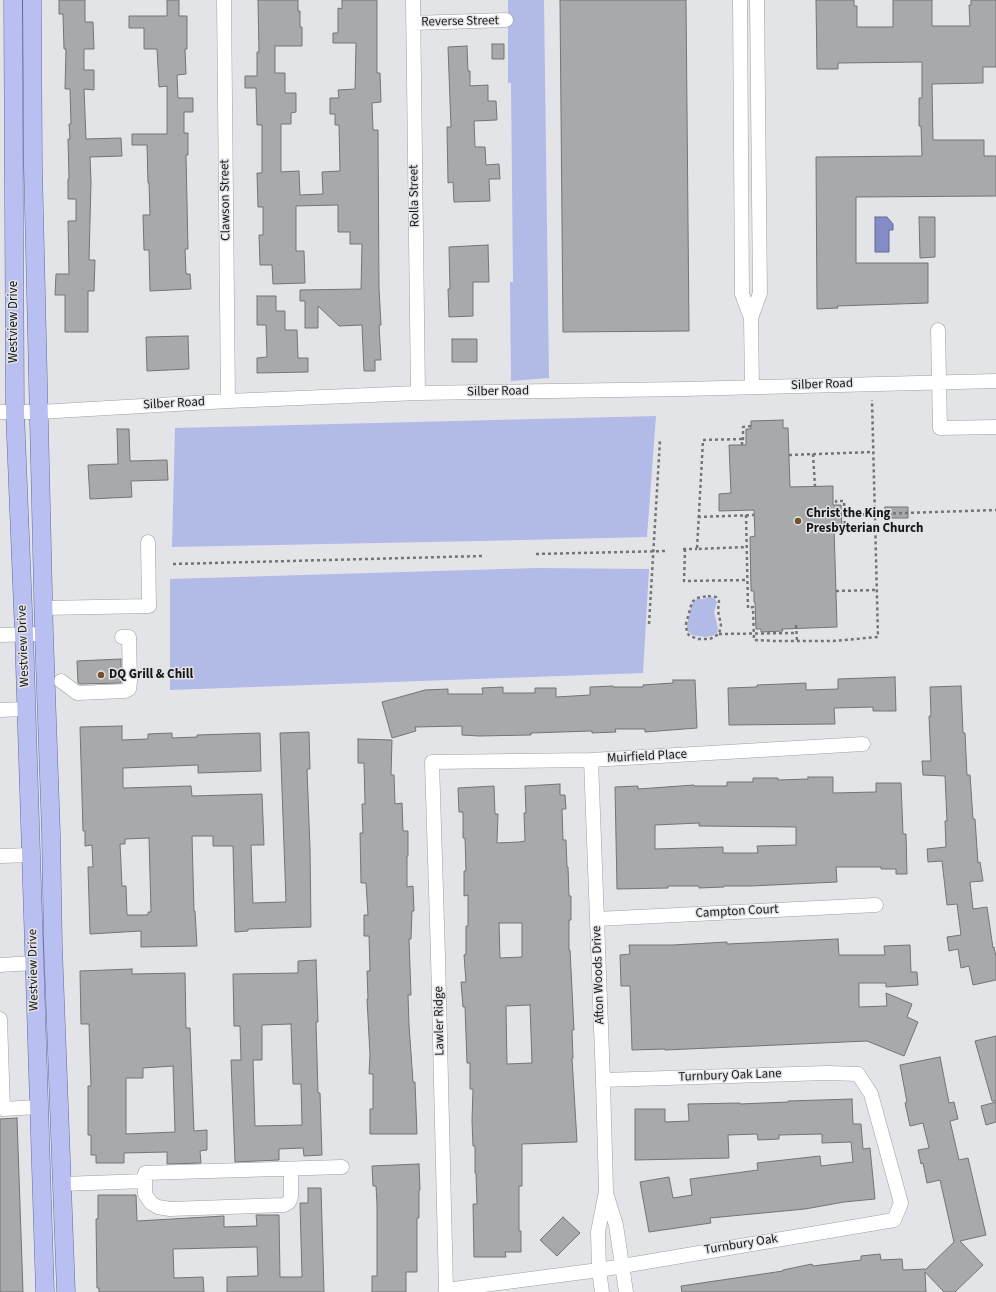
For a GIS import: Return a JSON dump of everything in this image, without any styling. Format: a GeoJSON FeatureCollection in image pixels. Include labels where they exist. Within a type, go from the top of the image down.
{"type":"FeatureCollection","features":[{"type":"Feature","properties":{"kind":"main road","name":"Westview Drive"},"geometry":{"type":"LineString","coordinates":[[13,0],[14,165],[8,412],[24,634],[45,1292]]}},
{"type":"Feature","properties":{"kind":"main road","name":"Westview Drive"},"geometry":{"type":"LineString","coordinates":[[32,0],[33,166],[43,608],[51,833],[53,946],[66,1292]]}},
{"type":"Feature","properties":{"kind":"main road"},"geometry":{"type":"LineString","coordinates":[[14,165],[33,166]]}},
{"type":"Feature","properties":{"kind":"main road"},"geometry":{"type":"LineString","coordinates":[[34,954],[53,946]]}},
{"type":"Feature","properties":{"kind":"street","name":"Clawson Street"},"geometry":{"type":"LineString","coordinates":[[224,0],[228,401]]}},
{"type":"Feature","properties":{"kind":"street","name":"Rolla Street"},"geometry":{"type":"LineString","coordinates":[[413,0],[418,393]]}},
{"type":"Feature","properties":{"kind":"street"},"geometry":{"type":"LineString","coordinates":[[740,0],[742,294],[751,318],[752,387]]}},
{"type":"Feature","properties":{"kind":"street"},"geometry":{"type":"LineString","coordinates":[[751,318],[760,293],[757,0]]}},
{"type":"Feature","properties":{"kind":"street"},"geometry":{"type":"LineString","coordinates":[[740,17],[757,16]]}},
{"type":"Feature","properties":{"kind":"street","name":"Reverse Street"},"geometry":{"type":"LineString","coordinates":[[413,23],[506,20]]}},
{"type":"Feature","properties":{"kind":"street"},"geometry":{"type":"LineString","coordinates":[[740,90],[757,90]]}},
{"type":"Feature","properties":{"kind":"street"},"geometry":{"type":"LineString","coordinates":[[938,330],[940,428],[996,427]]}},
{"type":"Feature","properties":{"kind":"street","name":"Silber Road"},"geometry":{"type":"LineString","coordinates":[[8,412],[39,412],[228,401],[418,393],[752,387],[996,380]]}},
{"type":"Feature","properties":{"kind":"street"},"geometry":{"type":"LineString","coordinates":[[43,608],[149,606],[148,542]]}},
{"type":"Feature","properties":{"kind":"street"},"geometry":{"type":"LineString","coordinates":[[0,635],[44,634]]}},
{"type":"Feature","properties":{"kind":"street"},"geometry":{"type":"LineString","coordinates":[[62,681],[76,693],[125,692],[129,689],[130,682],[129,637],[122,637]]}},
{"type":"Feature","properties":{"kind":"street"},"geometry":{"type":"LineString","coordinates":[[0,710],[26,709]]}},
{"type":"Feature","properties":{"kind":"street","name":"Muirfield Place"},"geometry":{"type":"LineString","coordinates":[[432,762],[591,760],[863,744]]}},
{"type":"Feature","properties":{"kind":"street","name":"Afton Woods Drive"},"geometry":{"type":"LineString","coordinates":[[591,760],[606,1191],[598,1232],[598,1270],[602,1292]]}},
{"type":"Feature","properties":{"kind":"street","name":"Lawler Ridge"},"geometry":{"type":"LineString","coordinates":[[432,762],[446,1279]]}},
{"type":"Feature","properties":{"kind":"street"},"geometry":{"type":"LineString","coordinates":[[0,856],[31,855]]}},
{"type":"Feature","properties":{"kind":"street","name":"Campton Court"},"geometry":{"type":"LineString","coordinates":[[597,919],[876,905]]}},
{"type":"Feature","properties":{"kind":"street"},"geometry":{"type":"LineString","coordinates":[[0,965],[34,954]]}},
{"type":"Feature","properties":{"kind":"street"},"geometry":{"type":"LineString","coordinates":[[0,1019],[3,1109],[38,1107]]}},
{"type":"Feature","properties":{"kind":"street","name":"Turnbury Oak Lane"},"geometry":{"type":"LineString","coordinates":[[603,1080],[827,1073],[858,1074]]}},
{"type":"Feature","properties":{"kind":"street","name":"Turnbury Oak"},"geometry":{"type":"LineString","coordinates":[[446,1279],[446,1290],[598,1270],[894,1220],[901,1203],[871,1094],[858,1074]]}},
{"type":"Feature","properties":{"kind":"street"},"geometry":{"type":"LineString","coordinates":[[291,1169],[291,1197],[289,1202],[284,1205],[170,1209],[158,1207],[152,1203],[145,1194],[145,1173],[342,1167]]}},
{"type":"Feature","properties":{"kind":"street"},"geometry":{"type":"LineString","coordinates":[[41,1175],[61,1179],[145,1181]]}},
{"type":"Feature","properties":{"kind":"street","name":"Afton Woods Drive"},"geometry":{"type":"LineString","coordinates":[[606,1191],[616,1225],[626,1292]]}},
{"type":"Feature","properties":{"kind":"path"},"geometry":{"type":"LineString","coordinates":[[746,515],[748,608],[753,607],[754,640],[833,641],[878,637],[872,400]]}},
{"type":"Feature","properties":{"kind":"path"},"geometry":{"type":"LineString","coordinates":[[742,445],[743,427],[751,426]]}},
{"type":"Feature","properties":{"kind":"path"},"geometry":{"type":"LineString","coordinates":[[697,549],[703,440],[742,439]]}},
{"type":"Feature","properties":{"kind":"path"},"geometry":{"type":"LineString","coordinates":[[649,624],[660,440]]}},
{"type":"Feature","properties":{"kind":"path"},"geometry":{"type":"LineString","coordinates":[[789,455],[873,452]]}},
{"type":"Feature","properties":{"kind":"path"},"geometry":{"type":"LineString","coordinates":[[813,454],[815,486]]}},
{"type":"Feature","properties":{"kind":"path"},"geometry":{"type":"LineString","coordinates":[[836,527],[836,530],[845,530],[844,501],[836,501],[837,505]]}},
{"type":"Feature","properties":{"kind":"path"},"geometry":{"type":"LineString","coordinates":[[845,515],[996,510]]}},
{"type":"Feature","properties":{"kind":"path"},"geometry":{"type":"LineString","coordinates":[[698,517],[754,515]]}},
{"type":"Feature","properties":{"kind":"path"},"geometry":{"type":"LineString","coordinates":[[747,547],[684,549],[684,581],[748,580]]}},
{"type":"Feature","properties":{"kind":"path"},"geometry":{"type":"LineString","coordinates":[[536,554],[667,551]]}},
{"type":"Feature","properties":{"kind":"path"},"geometry":{"type":"LineString","coordinates":[[173,564],[482,556]]}},
{"type":"Feature","properties":{"kind":"path"},"geometry":{"type":"LineString","coordinates":[[836,591],[877,590]]}},
{"type":"Feature","properties":{"kind":"path"},"geometry":{"type":"LineString","coordinates":[[719,634],[721,625],[718,611],[718,599],[710,596],[694,599],[690,604],[686,628],[688,635],[698,639],[713,638],[719,634],[754,635],[796,633]]}},
{"type":"Feature","properties":{"kind":"path"},"geometry":{"type":"LineString","coordinates":[[796,626],[797,641]]}},
{"type":"Feature","properties":{"kind":"shaded area"},"geometry":{"type":"Polygon","coordinates":[[[508,0],[544,0],[549,378],[511,381],[510,282],[513,282],[511,83],[508,83],[508,0]]]}},
{"type":"Feature","properties":{"kind":"shaded area"},"geometry":{"type":"Polygon","coordinates":[[[875,217],[887,217],[893,224],[893,230],[889,230],[889,252],[875,252],[875,217]]]}},
{"type":"Feature","properties":{"kind":"shaded area"},"geometry":{"type":"Polygon","coordinates":[[[656,416],[647,537],[172,547],[175,428],[656,416]]]}},
{"type":"Feature","properties":{"kind":"shaded area"},"geometry":{"type":"Polygon","coordinates":[[[537,568],[649,569],[643,673],[170,690],[170,579],[537,568]]]}},
{"type":"Feature","properties":{"kind":"shaded area"},"geometry":{"type":"Polygon","coordinates":[[[709,597],[714,598],[717,602],[714,612],[718,628],[717,633],[712,636],[705,637],[692,635],[688,631],[687,625],[692,604],[697,599],[709,597]]]}},
{"type":"Feature","properties":{"kind":"building"},"geometry":{"type":"Polygon","coordinates":[[[59,0],[85,0],[85,22],[93,22],[94,49],[84,49],[84,70],[94,70],[94,90],[84,89],[86,139],[121,138],[122,156],[90,157],[91,182],[89,260],[95,260],[94,291],[88,291],[88,332],[65,332],[65,295],[55,295],[56,274],[69,274],[68,221],[76,221],[76,199],[68,199],[68,139],[70,139],[69,124],[71,124],[70,89],[65,89],[66,49],[64,49],[63,14],[59,14],[59,0]]]}},
{"type":"Feature","properties":{"kind":"building"},"geometry":{"type":"Polygon","coordinates":[[[167,0],[179,0],[179,16],[187,16],[187,49],[185,49],[186,74],[177,75],[178,98],[193,98],[193,112],[184,112],[184,133],[188,133],[188,155],[186,155],[188,249],[185,249],[186,274],[190,274],[191,289],[150,291],[149,250],[144,250],[143,215],[150,215],[147,145],[132,145],[132,134],[167,134],[167,86],[159,87],[157,49],[144,49],[144,28],[129,28],[129,16],[167,16],[167,0]]]}},
{"type":"Feature","properties":{"kind":"building"},"geometry":{"type":"Polygon","coordinates":[[[258,0],[298,0],[300,27],[302,27],[302,46],[275,46],[275,73],[285,73],[285,93],[296,93],[296,112],[291,113],[291,124],[281,124],[281,172],[299,171],[300,195],[323,194],[322,172],[340,171],[339,125],[335,125],[335,114],[330,114],[330,98],[339,98],[338,90],[355,89],[356,43],[333,43],[333,33],[338,33],[338,8],[342,9],[342,0],[377,0],[377,73],[380,73],[381,102],[372,103],[373,130],[378,130],[379,288],[381,325],[379,325],[381,360],[375,360],[375,371],[364,371],[362,325],[339,326],[318,306],[318,328],[305,328],[305,301],[300,301],[300,290],[361,289],[362,244],[350,244],[350,232],[338,232],[338,205],[296,206],[296,251],[304,251],[305,283],[273,284],[272,265],[260,265],[259,235],[263,235],[263,207],[258,207],[257,173],[262,173],[262,125],[257,125],[256,88],[245,88],[245,76],[257,76],[257,52],[259,52],[258,0]]]}},
{"type":"Feature","properties":{"kind":"building"},"geometry":{"type":"Polygon","coordinates":[[[560,0],[686,0],[689,331],[563,332],[560,0]]]}},
{"type":"Feature","properties":{"kind":"building"},"geometry":{"type":"Polygon","coordinates":[[[816,0],[854,0],[854,6],[857,6],[857,27],[893,27],[893,0],[932,0],[932,26],[970,26],[969,5],[971,5],[971,0],[996,0],[996,67],[983,67],[983,83],[932,84],[933,140],[984,140],[984,156],[996,156],[996,196],[856,197],[856,263],[928,263],[928,303],[837,306],[838,308],[817,309],[816,157],[922,156],[921,126],[919,126],[919,98],[922,98],[922,62],[838,63],[838,69],[817,69],[816,0]]]}},
{"type":"Feature","properties":{"kind":"building"},"geometry":{"type":"Polygon","coordinates":[[[492,44],[504,44],[504,59],[492,59],[492,44]]]}},
{"type":"Feature","properties":{"kind":"building"},"geometry":{"type":"Polygon","coordinates":[[[467,46],[470,86],[488,85],[488,101],[496,101],[497,120],[474,121],[475,147],[485,147],[486,165],[499,164],[500,179],[489,179],[490,201],[454,202],[453,182],[448,183],[447,127],[451,127],[448,47],[467,46]]]}},
{"type":"Feature","properties":{"kind":"building"},"geometry":{"type":"Polygon","coordinates":[[[919,217],[935,217],[935,257],[920,258],[919,217]]]}},
{"type":"Feature","properties":{"kind":"building"},"geometry":{"type":"Polygon","coordinates":[[[488,245],[489,282],[473,282],[473,316],[449,317],[449,247],[488,245]]]}},
{"type":"Feature","properties":{"kind":"building"},"geometry":{"type":"Polygon","coordinates":[[[257,296],[276,296],[276,311],[285,311],[285,330],[297,330],[298,358],[308,358],[308,372],[257,373],[257,358],[267,357],[266,325],[257,325],[257,296]]]}},
{"type":"Feature","properties":{"kind":"building"},"geometry":{"type":"Polygon","coordinates":[[[188,336],[189,369],[147,371],[146,337],[188,336]]]}},
{"type":"Feature","properties":{"kind":"building"},"geometry":{"type":"Polygon","coordinates":[[[452,339],[477,339],[477,362],[452,362],[452,339]]]}},
{"type":"Feature","properties":{"kind":"building","name":"Christ the King Presbyterian Church"},"geometry":{"type":"Polygon","coordinates":[[[783,420],[783,428],[788,428],[790,487],[833,486],[833,505],[841,505],[842,527],[834,527],[837,627],[782,629],[783,631],[761,632],[761,629],[756,629],[754,591],[751,591],[750,537],[755,536],[754,510],[719,511],[719,494],[731,493],[729,445],[746,445],[746,429],[751,429],[751,421],[783,420]]]}},
{"type":"Feature","properties":{"kind":"building"},"geometry":{"type":"Polygon","coordinates":[[[117,429],[129,429],[130,461],[167,460],[168,480],[131,481],[132,497],[90,499],[88,465],[118,464],[117,429]]]}},
{"type":"Feature","properties":{"kind":"building"},"geometry":{"type":"Polygon","coordinates":[[[885,507],[908,507],[908,518],[885,518],[885,507]]]}},
{"type":"Feature","properties":{"kind":"building","name":"DQ Grill & Chill"},"geometry":{"type":"Polygon","coordinates":[[[121,659],[121,683],[78,683],[77,661],[121,659]]]}},
{"type":"Feature","properties":{"kind":"building"},"geometry":{"type":"Polygon","coordinates":[[[895,677],[896,711],[873,711],[873,707],[834,708],[835,724],[729,725],[728,688],[806,683],[806,690],[838,689],[838,679],[895,677]]]}},
{"type":"Feature","properties":{"kind":"building"},"geometry":{"type":"Polygon","coordinates":[[[673,680],[695,680],[697,728],[645,732],[645,729],[615,729],[616,732],[592,733],[592,731],[531,733],[531,735],[479,736],[462,735],[462,726],[415,727],[416,731],[392,738],[382,702],[425,690],[448,689],[448,694],[483,694],[482,688],[503,687],[503,693],[535,693],[535,688],[556,688],[556,697],[590,695],[590,687],[643,687],[643,685],[673,683],[673,680]]]}},
{"type":"Feature","properties":{"kind":"building"},"geometry":{"type":"Polygon","coordinates":[[[961,686],[967,775],[970,775],[978,863],[980,862],[983,881],[970,882],[973,909],[987,907],[993,948],[994,947],[996,957],[996,980],[973,985],[969,966],[961,968],[958,949],[949,951],[947,937],[961,935],[957,904],[947,905],[942,861],[928,862],[927,849],[946,847],[945,821],[947,821],[945,776],[923,775],[922,761],[931,761],[929,716],[931,716],[930,687],[961,686]]]}},
{"type":"Feature","properties":{"kind":"building"},"geometry":{"type":"Polygon","coordinates":[[[122,726],[122,740],[148,739],[148,734],[172,733],[172,738],[197,737],[197,735],[260,733],[261,771],[198,773],[198,765],[123,768],[123,788],[191,786],[192,796],[262,794],[264,845],[251,845],[253,903],[286,902],[280,733],[309,732],[310,769],[307,769],[311,927],[248,929],[248,931],[235,932],[233,846],[213,846],[213,836],[192,836],[194,911],[197,946],[141,947],[141,931],[90,934],[88,867],[93,867],[92,845],[85,846],[85,831],[83,831],[80,727],[122,726]],[[149,838],[125,839],[125,844],[120,844],[122,886],[126,886],[127,915],[148,915],[148,912],[151,912],[149,838]]]}},
{"type":"Feature","properties":{"kind":"building"},"geometry":{"type":"Polygon","coordinates":[[[358,739],[392,740],[391,775],[394,775],[395,804],[402,803],[403,831],[408,831],[407,887],[413,886],[414,911],[412,911],[411,939],[409,939],[411,995],[408,995],[413,1082],[415,1082],[417,1134],[370,1134],[370,1109],[373,1109],[373,1074],[369,1074],[370,1055],[367,971],[370,971],[369,936],[364,936],[364,915],[368,915],[366,883],[361,883],[360,833],[363,833],[362,804],[365,804],[364,763],[358,763],[358,739]]]}},
{"type":"Feature","properties":{"kind":"building"},"geometry":{"type":"Polygon","coordinates":[[[808,777],[833,777],[833,793],[876,792],[876,783],[901,783],[903,834],[906,834],[907,874],[896,874],[896,869],[881,869],[881,867],[836,867],[837,882],[699,888],[699,886],[668,886],[668,888],[617,889],[615,787],[638,786],[638,789],[694,785],[727,786],[727,782],[753,782],[753,778],[778,778],[778,780],[808,779],[808,777]],[[699,823],[655,825],[655,849],[723,847],[723,853],[758,853],[757,846],[796,845],[796,827],[699,826],[699,823]]]}},
{"type":"Feature","properties":{"kind":"building"},"geometry":{"type":"Polygon","coordinates":[[[560,784],[560,795],[565,795],[566,809],[562,809],[563,840],[566,840],[569,896],[571,896],[569,950],[574,1030],[572,1030],[572,1058],[577,1142],[522,1144],[522,1186],[519,1186],[519,1231],[521,1231],[521,1252],[505,1252],[506,1257],[474,1257],[473,1204],[477,1204],[475,1146],[473,1146],[472,1121],[473,1089],[470,1089],[470,1063],[467,1063],[465,1007],[463,1007],[461,982],[466,982],[464,955],[466,954],[466,926],[468,926],[468,895],[464,896],[464,871],[466,871],[465,838],[463,838],[463,812],[459,812],[458,788],[494,786],[495,814],[498,814],[497,843],[525,841],[525,786],[560,784]],[[499,923],[500,958],[522,957],[522,923],[499,923]],[[530,1005],[506,1006],[507,1064],[532,1063],[530,1005]]]}},
{"type":"Feature","properties":{"kind":"building"},"geometry":{"type":"Polygon","coordinates":[[[838,939],[839,955],[885,955],[884,946],[910,945],[911,972],[917,972],[918,985],[886,987],[886,983],[859,983],[859,1007],[887,1006],[886,993],[912,1004],[907,1017],[918,1022],[904,1056],[867,1041],[665,1050],[632,1050],[630,986],[621,986],[620,955],[630,954],[629,945],[673,945],[727,942],[727,944],[838,939]]]}},
{"type":"Feature","properties":{"kind":"building"},"geometry":{"type":"Polygon","coordinates":[[[316,960],[318,1093],[320,1093],[322,1155],[304,1156],[303,1148],[279,1149],[279,1160],[235,1162],[231,1060],[241,1060],[240,1026],[234,1026],[233,974],[298,973],[298,961],[316,960]],[[291,1024],[262,1025],[262,1060],[253,1060],[255,1126],[302,1125],[301,1084],[293,1084],[291,1024]]]}},
{"type":"Feature","properties":{"kind":"building"},"geometry":{"type":"Polygon","coordinates":[[[132,969],[132,974],[185,973],[186,1028],[190,1028],[194,1131],[207,1130],[207,1150],[200,1151],[201,1163],[167,1164],[167,1152],[124,1153],[124,1163],[96,1163],[96,1155],[91,1155],[91,1135],[88,1135],[88,1086],[91,1086],[89,1024],[81,1024],[80,971],[132,969]],[[173,1066],[143,1068],[143,1078],[126,1078],[126,1134],[175,1132],[173,1066]]]}},
{"type":"Feature","properties":{"kind":"building"},"geometry":{"type":"Polygon","coordinates":[[[996,1036],[996,1101],[992,1101],[975,1041],[996,1036]]]}},
{"type":"Feature","properties":{"kind":"building"},"geometry":{"type":"Polygon","coordinates":[[[940,1057],[949,1103],[954,1102],[958,1119],[950,1121],[959,1160],[968,1158],[986,1235],[960,1241],[983,1265],[955,1292],[944,1292],[925,1272],[926,1292],[682,1292],[681,1286],[783,1271],[812,1264],[813,1266],[861,1260],[861,1256],[880,1254],[881,1260],[902,1259],[903,1270],[925,1270],[954,1242],[940,1180],[927,1183],[923,1163],[921,1164],[918,1150],[929,1148],[923,1123],[910,1126],[905,1103],[907,1102],[900,1065],[940,1057]]]}},
{"type":"Feature","properties":{"kind":"building"},"geometry":{"type":"Polygon","coordinates":[[[852,1099],[853,1124],[861,1124],[863,1149],[870,1148],[875,1199],[844,1202],[805,1209],[710,1218],[711,1223],[649,1232],[640,1182],[669,1177],[673,1198],[692,1195],[690,1179],[758,1170],[757,1163],[820,1156],[821,1166],[853,1162],[851,1142],[822,1143],[822,1134],[779,1135],[779,1139],[758,1140],[757,1134],[728,1135],[729,1158],[635,1160],[635,1109],[665,1109],[665,1122],[689,1121],[688,1104],[740,1104],[852,1099]]]}},
{"type":"Feature","properties":{"kind":"building"},"geometry":{"type":"Polygon","coordinates":[[[996,1102],[996,1122],[986,1125],[981,1106],[996,1102]]]}},
{"type":"Feature","properties":{"kind":"building"},"geometry":{"type":"Polygon","coordinates":[[[17,1118],[23,1292],[0,1292],[0,1119],[17,1118]]]}},
{"type":"Feature","properties":{"kind":"building"},"geometry":{"type":"Polygon","coordinates":[[[419,1164],[420,1190],[419,1218],[417,1218],[417,1272],[406,1272],[406,1292],[372,1292],[372,1276],[377,1276],[377,1204],[376,1186],[373,1186],[372,1166],[419,1164]]]}},
{"type":"Feature","properties":{"kind":"building"},"geometry":{"type":"Polygon","coordinates":[[[308,1188],[321,1188],[324,1292],[227,1292],[227,1277],[258,1276],[257,1247],[173,1249],[174,1278],[203,1277],[204,1292],[99,1292],[99,1288],[97,1288],[96,1219],[98,1219],[98,1195],[136,1195],[137,1221],[224,1216],[224,1227],[257,1226],[256,1215],[279,1215],[280,1277],[302,1277],[300,1203],[308,1203],[308,1188]]]}},
{"type":"Feature","properties":{"kind":"building"},"geometry":{"type":"Polygon","coordinates":[[[563,1217],[580,1233],[557,1256],[540,1240],[563,1217]]]}},
{"type":"Feature","properties":{"kind":"place","name":"Christ the King Presbyterian Church"},"geometry":{"type":"Point","coordinates":[798,521]}},
{"type":"Feature","properties":{"kind":"place","name":"DQ Grill & Chill"},"geometry":{"type":"Point","coordinates":[101,675]}}]}
